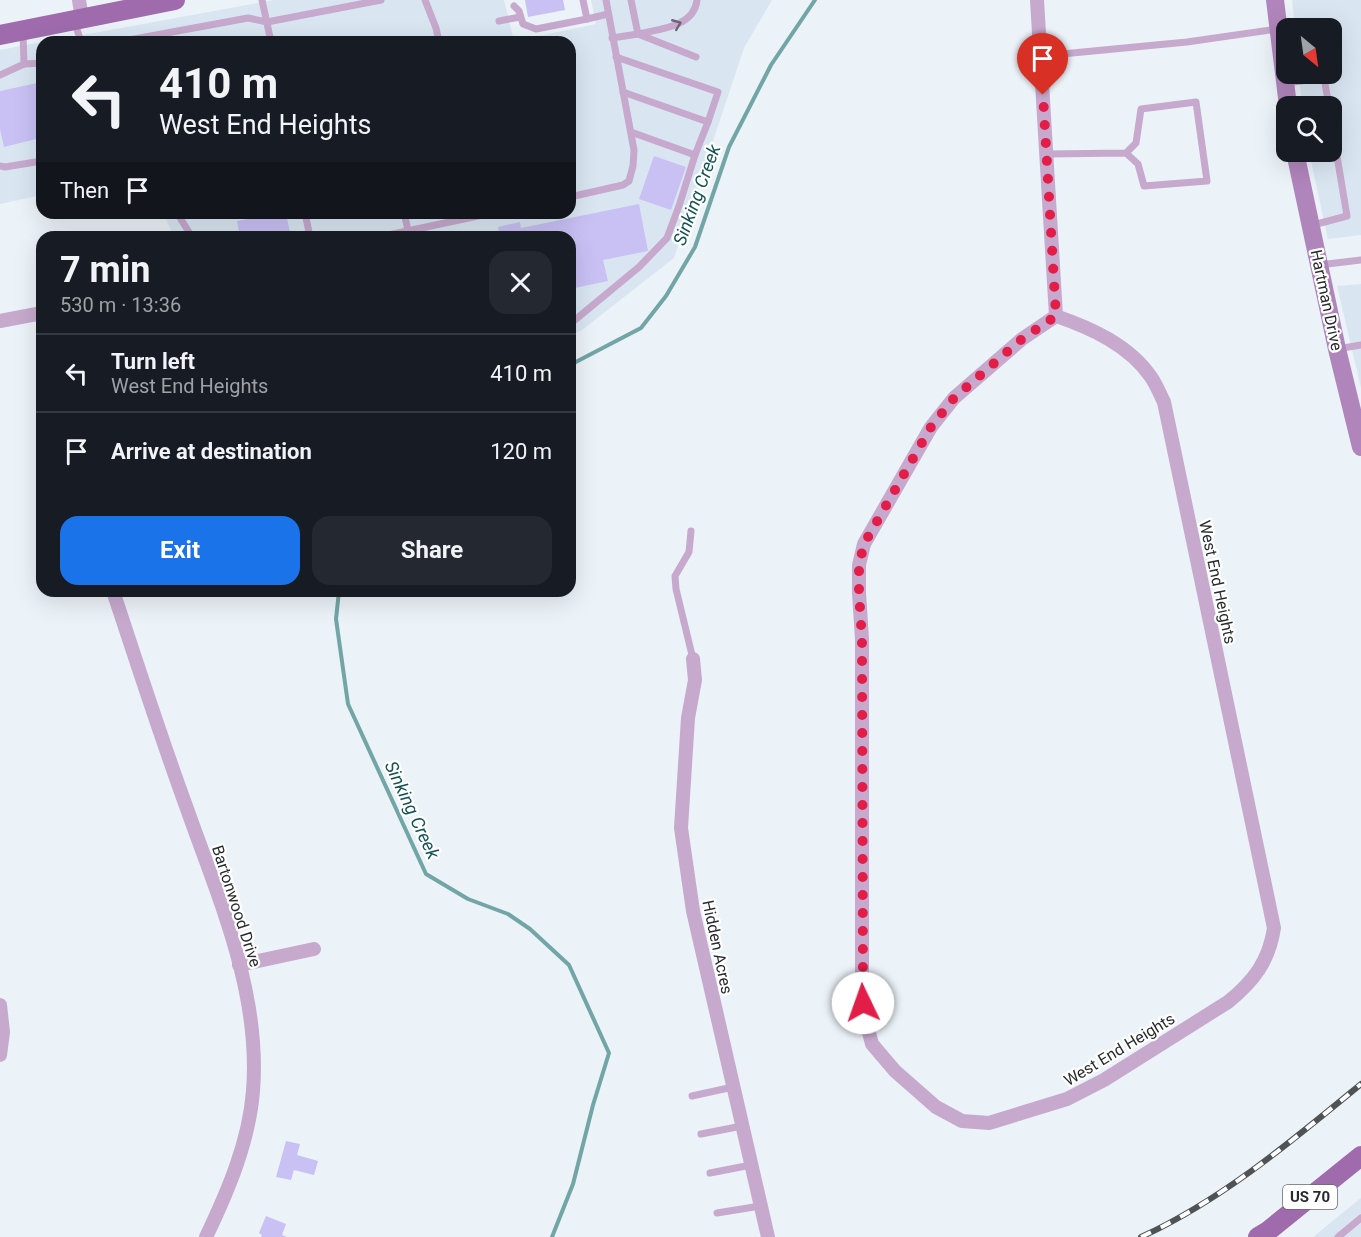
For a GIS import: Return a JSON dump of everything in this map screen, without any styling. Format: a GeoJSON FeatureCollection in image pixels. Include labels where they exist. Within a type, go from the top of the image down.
{"type":"FeatureCollection","features":[{"type":"Feature","properties":{"kind":"main road"},"geometry":{"type":"LineString","coordinates":[[1275,0],[1277,18]]}},
{"type":"Feature","properties":{"kind":"main road"},"geometry":{"type":"LineString","coordinates":[[0,35],[79,13],[163,1]]}},
{"type":"Feature","properties":{"kind":"main road","name":"Hartman Drive"},"geometry":{"type":"LineString","coordinates":[[1297,162],[1337,349],[1361,447]]}},
{"type":"Feature","properties":{"kind":"main road","name":"US 70"},"geometry":{"type":"LineString","coordinates":[[1258,1237],[1361,1156]]}},
{"type":"Feature","properties":{"kind":"street"},"geometry":{"type":"LineString","coordinates":[[1037,0],[1056,316]]}},
{"type":"Feature","properties":{"kind":"street"},"geometry":{"type":"LineString","coordinates":[[0,321],[36,314]]}},
{"type":"Feature","properties":{"kind":"street","name":"West End Heights"},"geometry":{"type":"LineString","coordinates":[[1056,316],[1080,324],[1114,342],[1151,377],[1164,402],[1274,928],[1270,950],[1244,989],[1228,1002],[1104,1080],[1067,1099],[989,1124],[962,1121],[936,1107],[895,1071],[872,1044],[865,1017],[862,989],[862,651],[859,565],[864,544],[931,427],[954,398],[976,378],[1022,339],[1056,316]]}},
{"type":"Feature","properties":{"kind":"street","name":"Bartonwood Drive"},"geometry":{"type":"LineString","coordinates":[[115,597],[239,965],[247,992],[252,1025],[253,1092],[244,1138],[232,1177],[206,1237]]}},
{"type":"Feature","properties":{"kind":"street","name":"Hidden Acres"},"geometry":{"type":"LineString","coordinates":[[693,659],[695,680],[688,718],[681,828],[693,911],[768,1237]]}},
{"type":"Feature","properties":{"kind":"street"},"geometry":{"type":"LineString","coordinates":[[239,965],[314,949]]}},
{"type":"Feature","properties":{"kind":"street"},"geometry":{"type":"LineString","coordinates":[[0,1005],[3,1032],[0,1054]]}},
{"type":"Feature","properties":{"kind":"lane"},"geometry":{"type":"LineString","coordinates":[[262,0],[270,36]]}},
{"type":"Feature","properties":{"kind":"lane"},"geometry":{"type":"LineString","coordinates":[[150,36],[248,18],[267,22],[381,0]]}},
{"type":"Feature","properties":{"kind":"lane"},"geometry":{"type":"LineString","coordinates":[[425,0],[438,36]]}},
{"type":"Feature","properties":{"kind":"lane"},"geometry":{"type":"LineString","coordinates":[[583,0],[587,19]]}},
{"type":"Feature","properties":{"kind":"lane"},"geometry":{"type":"LineString","coordinates":[[576,196],[618,187],[629,182],[632,174],[634,158],[631,132],[606,0]]}},
{"type":"Feature","properties":{"kind":"lane"},"geometry":{"type":"LineString","coordinates":[[631,0],[638,34]]}},
{"type":"Feature","properties":{"kind":"lane"},"geometry":{"type":"LineString","coordinates":[[612,38],[681,23],[691,17],[698,0]]}},
{"type":"Feature","properties":{"kind":"lane"},"geometry":{"type":"LineString","coordinates":[[500,21],[519,9],[523,24],[536,30],[608,14]]}},
{"type":"Feature","properties":{"kind":"lane"},"geometry":{"type":"LineString","coordinates":[[79,13],[81,36]]}},
{"type":"Feature","properties":{"kind":"lane"},"geometry":{"type":"LineString","coordinates":[[1041,56],[1187,42],[1276,29]]}},
{"type":"Feature","properties":{"kind":"lane"},"geometry":{"type":"LineString","coordinates":[[23,30],[24,64]]}},
{"type":"Feature","properties":{"kind":"lane"},"geometry":{"type":"LineString","coordinates":[[638,34],[696,57]]}},
{"type":"Feature","properties":{"kind":"lane"},"geometry":{"type":"LineString","coordinates":[[576,319],[639,267],[667,238],[680,206],[694,155],[718,92],[616,57]]}},
{"type":"Feature","properties":{"kind":"lane"},"geometry":{"type":"LineString","coordinates":[[0,75],[24,64],[36,63]]}},
{"type":"Feature","properties":{"kind":"lane"},"geometry":{"type":"LineString","coordinates":[[623,92],[708,122]]}},
{"type":"Feature","properties":{"kind":"lane"},"geometry":{"type":"LineString","coordinates":[[1047,154],[1126,153],[1138,164],[1144,186],[1207,181],[1196,102],[1141,109],[1136,143],[1126,153]]}},
{"type":"Feature","properties":{"kind":"lane"},"geometry":{"type":"LineString","coordinates":[[631,132],[694,155]]}},
{"type":"Feature","properties":{"kind":"lane"},"geometry":{"type":"LineString","coordinates":[[0,166],[36,162]]}},
{"type":"Feature","properties":{"kind":"lane"},"geometry":{"type":"LineString","coordinates":[[1311,226],[1347,216],[1338,162]]}},
{"type":"Feature","properties":{"kind":"lane"},"geometry":{"type":"LineString","coordinates":[[405,219],[408,230]]}},
{"type":"Feature","properties":{"kind":"lane"},"geometry":{"type":"LineString","coordinates":[[404,231],[456,219]]}},
{"type":"Feature","properties":{"kind":"lane"},"geometry":{"type":"LineString","coordinates":[[1319,265],[1361,260]]}},
{"type":"Feature","properties":{"kind":"lane"},"geometry":{"type":"LineString","coordinates":[[1337,349],[1361,345]]}},
{"type":"Feature","properties":{"kind":"lane"},"geometry":{"type":"LineString","coordinates":[[691,531],[689,552],[675,576],[693,659]]}},
{"type":"Feature","properties":{"kind":"lane"},"geometry":{"type":"LineString","coordinates":[[692,1096],[733,1087]]}},
{"type":"Feature","properties":{"kind":"lane"},"geometry":{"type":"LineString","coordinates":[[701,1134],[742,1126]]}},
{"type":"Feature","properties":{"kind":"lane"},"geometry":{"type":"LineString","coordinates":[[710,1173],[751,1165]]}},
{"type":"Feature","properties":{"kind":"lane"},"geometry":{"type":"LineString","coordinates":[[717,1213],[760,1206]]}},
{"type":"Feature","properties":{"kind":"lane"},"geometry":{"type":"LineString","coordinates":[[1338,1237],[1361,1218]]}},
{"type":"Feature","properties":{"kind":"shaded area"},"geometry":{"type":"Polygon","coordinates":[[[274,0],[504,0],[513,36],[78,36],[274,0]]]}},
{"type":"Feature","properties":{"kind":"shaded area"},"geometry":{"type":"Polygon","coordinates":[[[591,0],[772,0],[744,48],[674,258],[576,333],[576,231],[171,231],[166,219],[576,219],[576,36],[538,36],[596,24],[591,0]]]}},
{"type":"Feature","properties":{"kind":"shaded area"},"geometry":{"type":"Polygon","coordinates":[[[1292,0],[1361,0],[1361,235],[1328,239],[1311,162],[1342,162],[1342,96],[1301,96],[1300,84],[1342,84],[1342,18],[1294,18],[1292,0]]]}},
{"type":"Feature","properties":{"kind":"shaded area"},"geometry":{"type":"Polygon","coordinates":[[[36,43],[36,196],[0,204],[0,50],[36,43]]]}},
{"type":"Feature","properties":{"kind":"shaded area"},"geometry":{"type":"Polygon","coordinates":[[[1361,284],[1361,388],[1337,286],[1361,284]]]}},
{"type":"Feature","properties":{"kind":"shaded area"},"geometry":{"type":"Polygon","coordinates":[[[1361,1198],[1361,1237],[1313,1237],[1361,1198]]]}},
{"type":"Feature","properties":{"kind":"building"},"geometry":{"type":"Polygon","coordinates":[[[525,0],[563,0],[565,10],[528,17],[525,0]]]}},
{"type":"Feature","properties":{"kind":"building"},"geometry":{"type":"Polygon","coordinates":[[[36,83],[36,139],[4,147],[0,129],[0,91],[36,83]]]}},
{"type":"Feature","properties":{"kind":"building"},"geometry":{"type":"Polygon","coordinates":[[[654,156],[686,167],[671,210],[639,199],[654,156]]]}},
{"type":"Feature","properties":{"kind":"building"},"geometry":{"type":"Polygon","coordinates":[[[639,204],[648,251],[603,260],[608,281],[576,288],[576,231],[499,231],[498,227],[520,222],[521,228],[576,219],[576,217],[639,204]]]}},
{"type":"Feature","properties":{"kind":"building"},"geometry":{"type":"Polygon","coordinates":[[[287,219],[290,231],[239,231],[237,221],[287,219]]]}},
{"type":"Feature","properties":{"kind":"building"},"geometry":{"type":"Polygon","coordinates":[[[286,1141],[300,1144],[297,1155],[318,1161],[314,1175],[294,1170],[291,1180],[276,1177],[286,1141]]]}},
{"type":"Feature","properties":{"kind":"building"},"geometry":{"type":"Polygon","coordinates":[[[266,1216],[286,1224],[282,1235],[287,1237],[261,1237],[259,1233],[266,1216]]]}},
{"type":"Feature","properties":{"kind":"waterway","name":"Sinking Creek"},"geometry":{"type":"LineString","coordinates":[[576,362],[641,328],[666,296],[695,247],[729,147],[771,65],[815,0]]}},
{"type":"Feature","properties":{"kind":"waterway","name":"Sinking Creek"},"geometry":{"type":"LineString","coordinates":[[338,597],[336,619],[348,704],[426,874],[468,899],[508,914],[530,929],[569,965],[609,1053],[573,1184],[552,1237]]}},
{"type":"Feature","properties":{"kind":"railway"},"geometry":{"type":"LineString","coordinates":[[1141,1237],[1200,1205],[1256,1168],[1361,1084]]}},
{"type":"Feature","properties":{"kind":"route"},"geometry":{"type":"LineString","coordinates":[[863,1003],[862,639],[859,565],[864,544],[931,427],[954,398],[976,378],[1022,339],[1056,316],[1043,95]]}}]}
